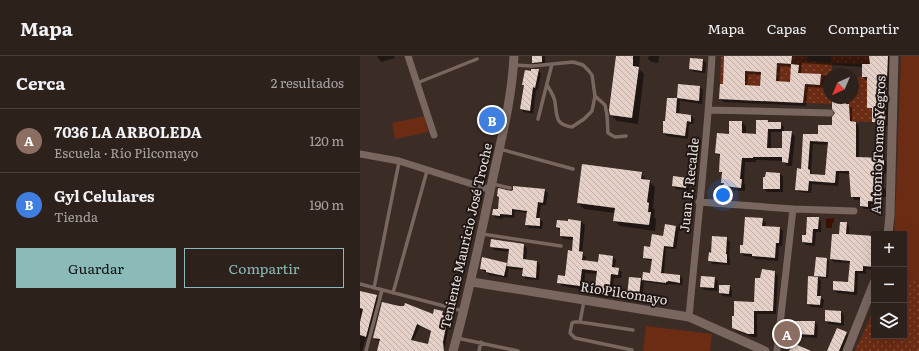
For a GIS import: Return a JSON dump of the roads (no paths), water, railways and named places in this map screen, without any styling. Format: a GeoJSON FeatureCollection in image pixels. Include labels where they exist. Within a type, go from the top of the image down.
{"type":"FeatureCollection","features":[{"type":"Feature","properties":{"kind":"street"},"geometry":{"type":"LineString","coordinates":[[408,56],[434,135]]}},
{"type":"Feature","properties":{"kind":"street","name":"Juan F. Recalde"},"geometry":{"type":"LineString","coordinates":[[689,317],[709,110],[712,56]]}},
{"type":"Feature","properties":{"kind":"street","name":"Antonio Tomas Yegros"},"geometry":{"type":"LineString","coordinates":[[888,231],[894,56]]}},
{"type":"Feature","properties":{"kind":"street","name":"Teniente Mauricio José Troche"},"geometry":{"type":"LineString","coordinates":[[453,351],[472,282],[509,106],[514,61]]}},
{"type":"Feature","properties":{"kind":"street"},"geometry":{"type":"LineString","coordinates":[[709,110],[830,114]]}},
{"type":"Feature","properties":{"kind":"street"},"geometry":{"type":"LineString","coordinates":[[360,154],[399,161],[428,171],[491,187]]}},
{"type":"Feature","properties":{"kind":"street"},"geometry":{"type":"LineString","coordinates":[[699,202],[794,209],[854,211]]}},
{"type":"Feature","properties":{"kind":"street"},"geometry":{"type":"LineString","coordinates":[[777,351],[794,209]]}},
{"type":"Feature","properties":{"kind":"street","name":"Río Pilcomayo"},"geometry":{"type":"LineString","coordinates":[[472,282],[689,317],[765,351]]}},
{"type":"Feature","properties":{"kind":"street"},"geometry":{"type":"LineString","coordinates":[[847,351],[871,291]]}},
{"type":"Feature","properties":{"kind":"street"},"geometry":{"type":"LineString","coordinates":[[852,351],[872,303]]}},
{"type":"Feature","properties":{"kind":"lane"},"geometry":{"type":"LineString","coordinates":[[417,83],[477,59]]}},
{"type":"Feature","properties":{"kind":"lane"},"geometry":{"type":"LineString","coordinates":[[514,61],[552,64],[573,62],[583,65],[592,76],[595,96],[592,111],[572,127],[566,127],[560,124],[556,117],[555,101],[547,84]]}},
{"type":"Feature","properties":{"kind":"lane"},"geometry":{"type":"LineString","coordinates":[[538,119],[552,64]]}},
{"type":"Feature","properties":{"kind":"lane"},"geometry":{"type":"LineString","coordinates":[[595,96],[605,105],[608,133],[616,137],[626,136]]}},
{"type":"Feature","properties":{"kind":"lane"},"geometry":{"type":"LineString","coordinates":[[499,149],[511,151],[573,169]]}},
{"type":"Feature","properties":{"kind":"lane"},"geometry":{"type":"LineString","coordinates":[[374,288],[399,161]]}},
{"type":"Feature","properties":{"kind":"lane"},"geometry":{"type":"LineString","coordinates":[[393,293],[428,171]]}},
{"type":"Feature","properties":{"kind":"lane"},"geometry":{"type":"LineString","coordinates":[[491,187],[510,188]]}},
{"type":"Feature","properties":{"kind":"lane"},"geometry":{"type":"LineString","coordinates":[[482,234],[561,246]]}},
{"type":"Feature","properties":{"kind":"lane"},"geometry":{"type":"LineString","coordinates":[[360,284],[464,311]]}},
{"type":"Feature","properties":{"kind":"lane"},"geometry":{"type":"LineString","coordinates":[[366,351],[382,290]]}},
{"type":"Feature","properties":{"kind":"lane"},"geometry":{"type":"LineString","coordinates":[[580,322],[584,300]]}},
{"type":"Feature","properties":{"kind":"lane"},"geometry":{"type":"LineString","coordinates":[[632,350],[575,338],[570,333],[572,323],[574,322],[633,330]]}},
{"type":"Feature","properties":{"kind":"lane"},"geometry":{"type":"LineString","coordinates":[[456,338],[481,342],[518,351]]}},
{"type":"Feature","properties":{"kind":"lane"},"geometry":{"type":"LineString","coordinates":[[479,351],[481,342]]}},
{"type":"Feature","properties":{"kind":"place","name":"Gyl Celulares"},"geometry":{"type":"Point","coordinates":[492,120]}},
{"type":"Feature","properties":{"kind":"place","name":"7036 LA ARBOLEDA"},"geometry":{"type":"Point","coordinates":[787,334]}}]}
